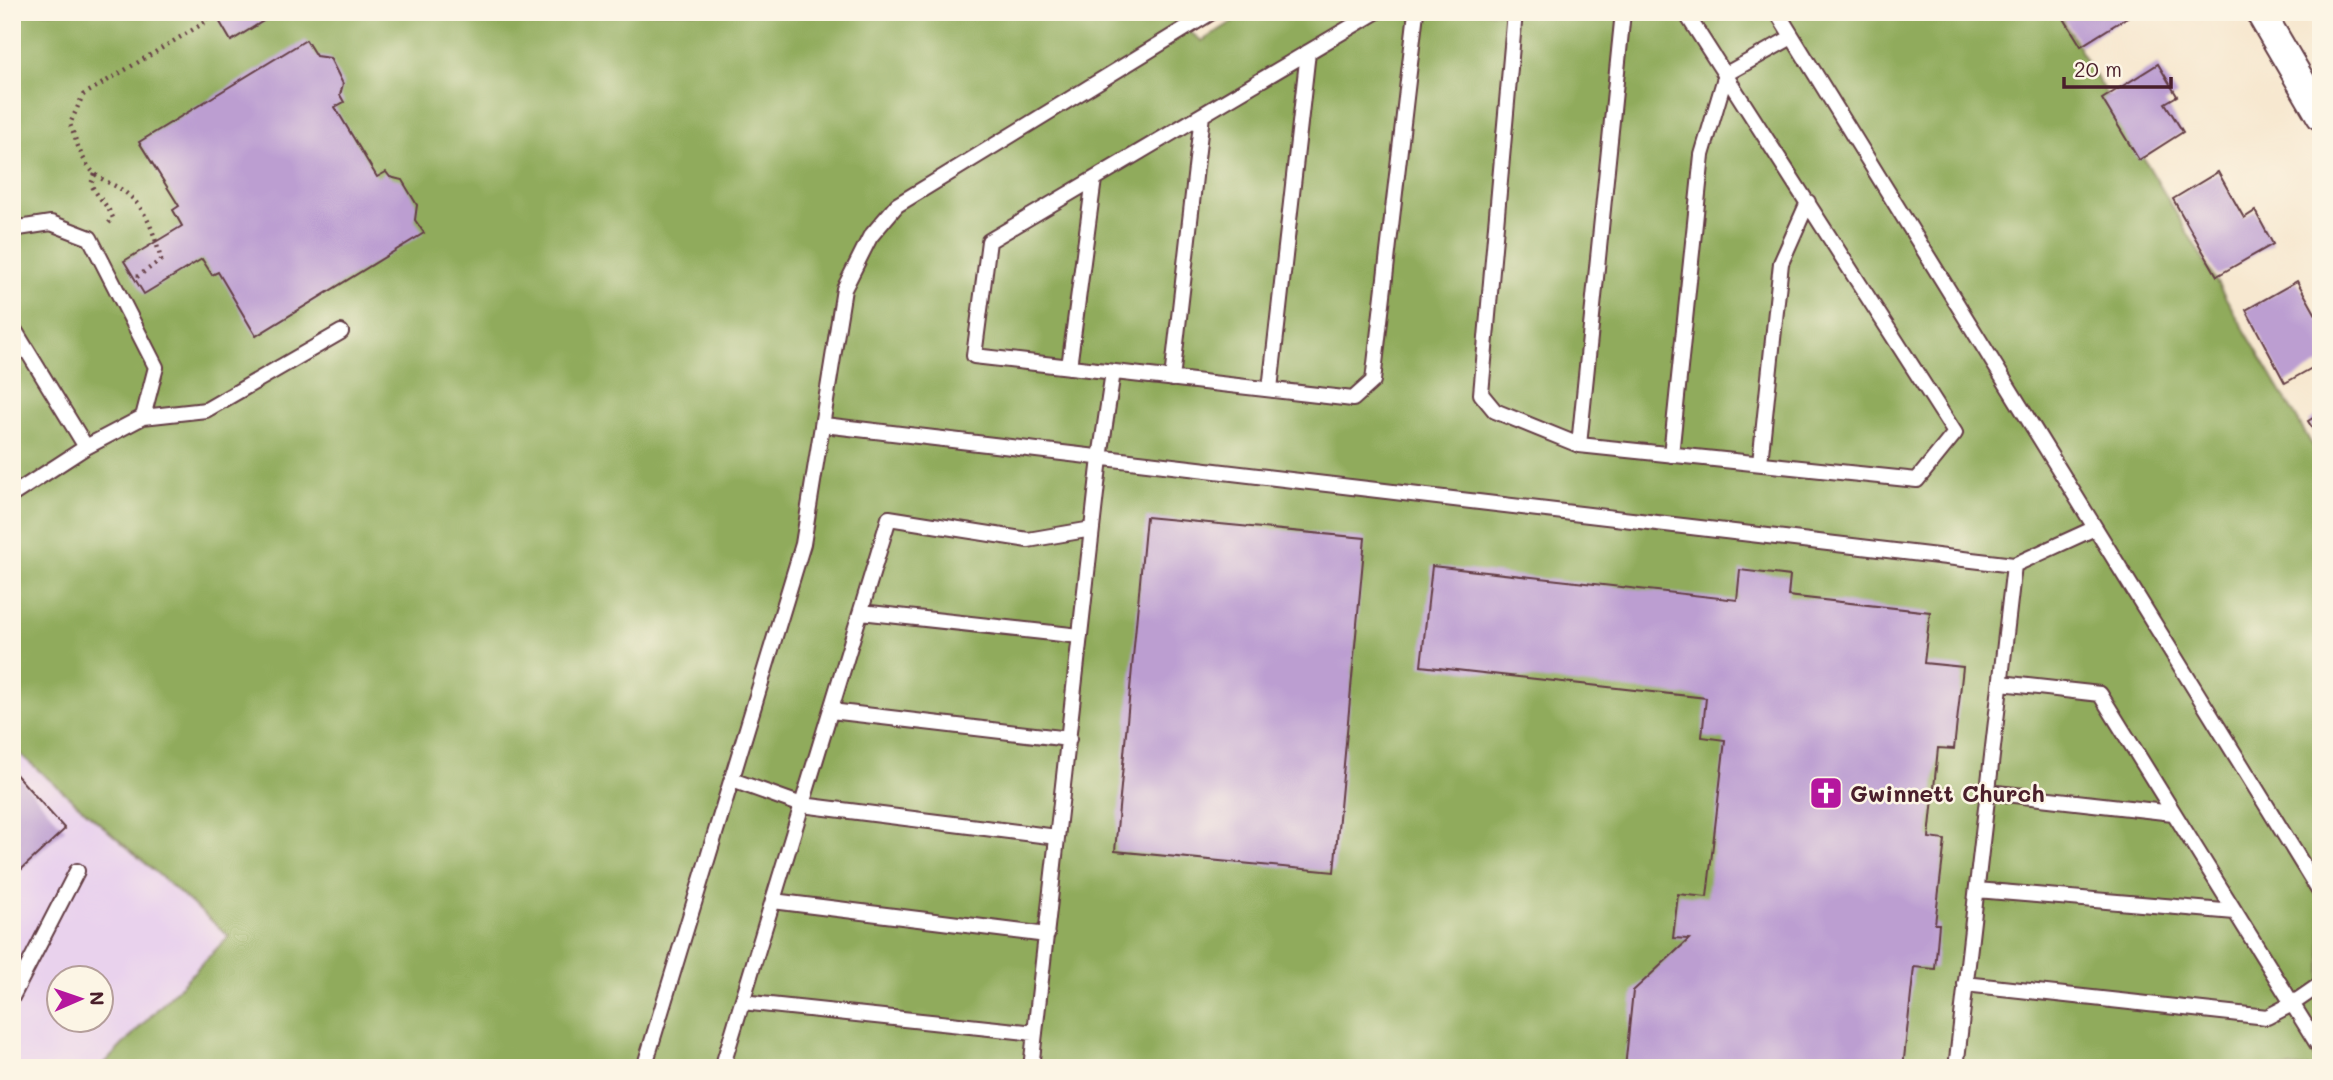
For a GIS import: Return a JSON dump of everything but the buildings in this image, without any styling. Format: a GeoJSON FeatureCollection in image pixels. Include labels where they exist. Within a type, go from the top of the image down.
{"type":"FeatureCollection","features":[{"type":"Feature","properties":{"kind":"street"},"geometry":{"type":"LineString","coordinates":[[2260,12],[2318,103]]}},
{"type":"Feature","properties":{"kind":"lane"},"geometry":{"type":"LineString","coordinates":[[644,1068],[803,544],[844,289],[870,237],[897,205],[1212,12]]}},
{"type":"Feature","properties":{"kind":"lane"},"geometry":{"type":"LineString","coordinates":[[1376,12],[989,241],[974,356],[1353,399],[1373,381],[1416,12]]}},
{"type":"Feature","properties":{"kind":"lane"},"geometry":{"type":"LineString","coordinates":[[1514,12],[1481,394],[1495,411],[1579,445],[1917,480],[1955,433],[1685,12]]}},
{"type":"Feature","properties":{"kind":"lane"},"geometry":{"type":"LineString","coordinates":[[1579,445],[1623,12]]}},
{"type":"Feature","properties":{"kind":"lane"},"geometry":{"type":"LineString","coordinates":[[1777,12],[2321,894]]}},
{"type":"Feature","properties":{"kind":"lane"},"geometry":{"type":"LineString","coordinates":[[1671,455],[1702,155],[1726,74],[1792,37]]}},
{"type":"Feature","properties":{"kind":"lane"},"geometry":{"type":"LineString","coordinates":[[1270,390],[1308,52]]}},
{"type":"Feature","properties":{"kind":"lane"},"geometry":{"type":"LineString","coordinates":[[1172,379],[1202,115]]}},
{"type":"Feature","properties":{"kind":"lane"},"geometry":{"type":"LineString","coordinates":[[1069,367],[1094,179]]}},
{"type":"Feature","properties":{"kind":"lane"},"geometry":{"type":"LineString","coordinates":[[1760,463],[1781,263],[1808,202]]}},
{"type":"Feature","properties":{"kind":"lane"},"geometry":{"type":"LineString","coordinates":[[12,229],[51,223],[90,238],[156,367],[143,417]]}},
{"type":"Feature","properties":{"kind":"lane"},"geometry":{"type":"LineString","coordinates":[[12,326],[86,447]]}},
{"type":"Feature","properties":{"kind":"lane"},"geometry":{"type":"LineString","coordinates":[[12,495],[86,447],[143,417],[206,410],[341,332]]}},
{"type":"Feature","properties":{"kind":"lane"},"geometry":{"type":"LineString","coordinates":[[1031,1068],[1100,458],[1113,372]]}},
{"type":"Feature","properties":{"kind":"lane"},"geometry":{"type":"LineString","coordinates":[[824,425],[2014,565],[2095,528]]}},
{"type":"Feature","properties":{"kind":"lane"},"geometry":{"type":"LineString","coordinates":[[722,1068],[890,519],[1028,540],[1092,529]]}},
{"type":"Feature","properties":{"kind":"lane"},"geometry":{"type":"LineString","coordinates":[[1955,1068],[2014,565]]}},
{"type":"Feature","properties":{"kind":"lane"},"geometry":{"type":"LineString","coordinates":[[861,611],[1080,636]]}},
{"type":"Feature","properties":{"kind":"lane"},"geometry":{"type":"LineString","coordinates":[[2001,684],[2100,694],[2321,1050]]}},
{"type":"Feature","properties":{"kind":"lane"},"geometry":{"type":"LineString","coordinates":[[831,711],[1069,739]]}},
{"type":"Feature","properties":{"kind":"lane"},"geometry":{"type":"LineString","coordinates":[[732,780],[802,805],[1057,836]]}},
{"type":"Feature","properties":{"kind":"lane"},"geometry":{"type":"LineString","coordinates":[[1988,792],[2173,813]]}},
{"type":"Feature","properties":{"kind":"lane"},"geometry":{"type":"LineString","coordinates":[[12,997],[77,871]]}},
{"type":"Feature","properties":{"kind":"lane"},"geometry":{"type":"LineString","coordinates":[[1976,890],[2235,912]]}},
{"type":"Feature","properties":{"kind":"lane"},"geometry":{"type":"LineString","coordinates":[[773,901],[1047,935]]}},
{"type":"Feature","properties":{"kind":"lane"},"geometry":{"type":"LineString","coordinates":[[1965,984],[2267,1017],[2321,984]]}},
{"type":"Feature","properties":{"kind":"lane"},"geometry":{"type":"LineString","coordinates":[[742,1002],[1035,1033]]}},
{"type":"Feature","properties":{"kind":"path"},"geometry":{"type":"LineString","coordinates":[[135,279],[161,260],[153,230],[144,211],[124,191],[94,174],[81,154],[70,124],[83,95],[209,20],[204,12]]}},
{"type":"Feature","properties":{"kind":"path"},"geometry":{"type":"LineString","coordinates":[[94,174],[91,184],[96,196],[109,208],[113,218],[94,244]]}},
{"type":"Feature","properties":{"kind":"shaded area"},"geometry":{"type":"Polygon","coordinates":[[[12,747],[229,936],[100,1068],[12,1068],[12,747]]]}},
{"type":"Feature","properties":{"kind":"green space"},"geometry":{"type":"Polygon","coordinates":[[[12,12],[1164,12],[1202,41],[1248,12],[2058,12],[2321,460],[2321,1068],[100,1068],[229,936],[12,747],[12,12]]]}},
{"type":"Feature","properties":{"kind":"place","name":"Gwinnett Church"},"geometry":{"type":"Point","coordinates":[1826,793]}}]}
